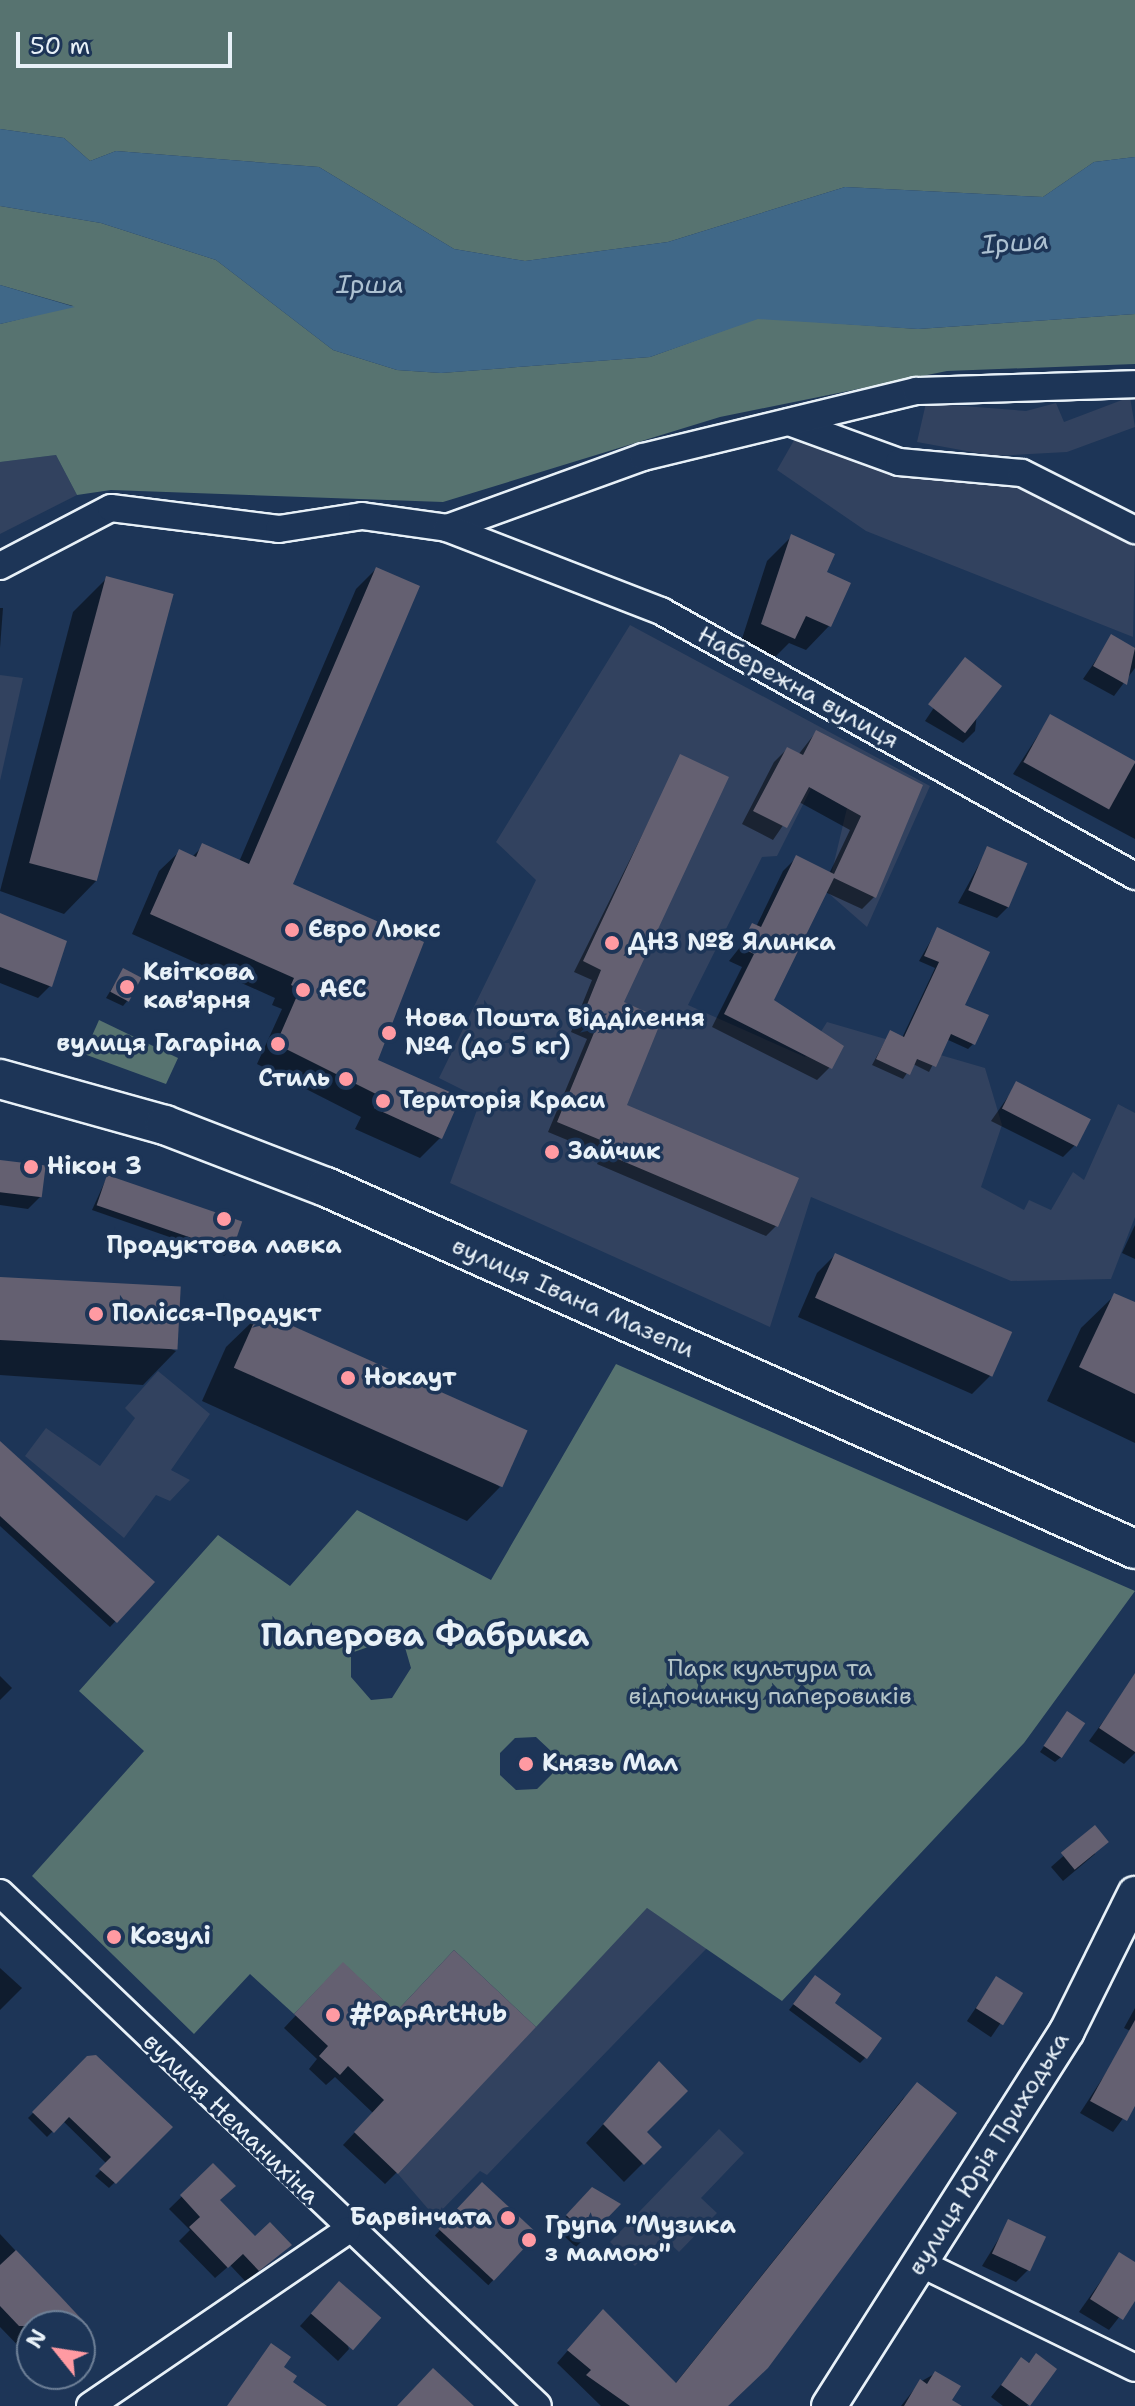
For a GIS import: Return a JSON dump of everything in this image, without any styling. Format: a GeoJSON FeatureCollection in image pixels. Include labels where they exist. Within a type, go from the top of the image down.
{"type":"FeatureCollection","features":[{"type":"Feature","properties":{"kind":"main road","name":"вулиця Івана Мазепи"},"geometry":{"type":"LineString","coordinates":[[0,1079],[165,1125],[326,1187],[1135,1549]]}},
{"type":"Feature","properties":{"kind":"street","name":"Набережна вулиця"},"geometry":{"type":"LineString","coordinates":[[447,528],[643,457],[916,391],[1135,384]]}},
{"type":"Feature","properties":{"kind":"street"},"geometry":{"type":"LineString","coordinates":[[789,422],[899,462],[1022,473],[1135,530]]}},
{"type":"Feature","properties":{"kind":"street","name":"Набережна вулиця"},"geometry":{"type":"LineString","coordinates":[[0,566],[111,508],[279,529],[362,516],[447,528],[661,611],[1135,876]]}},
{"type":"Feature","properties":{"kind":"street","name":"вулиця Неманихіна"},"geometry":{"type":"LineString","coordinates":[[0,1893],[347,2231],[538,2406]]}},
{"type":"Feature","properties":{"kind":"street","name":"вулиця Юрія Приходька"},"geometry":{"type":"LineString","coordinates":[[829,2406],[1067,2031],[1135,1894]]}},
{"type":"Feature","properties":{"kind":"street"},"geometry":{"type":"LineString","coordinates":[[90,2406],[347,2231]]}},
{"type":"Feature","properties":{"kind":"street"},"geometry":{"type":"LineString","coordinates":[[920,2263],[1135,2368]]}},
{"type":"Feature","properties":{"kind":"shaded area"},"geometry":{"type":"Polygon","coordinates":[[[1130,397],[1135,427],[1067,452],[994,456],[917,442],[926,403],[1026,411],[1056,403],[1064,422],[1130,397]]]}},
{"type":"Feature","properties":{"kind":"shaded area"},"geometry":{"type":"Polygon","coordinates":[[[797,435],[866,467],[1016,484],[1135,546],[1133,637],[866,531],[777,470],[797,435]]]}},
{"type":"Feature","properties":{"kind":"shaded area"},"geometry":{"type":"Polygon","coordinates":[[[56,455],[77,495],[0,534],[0,462],[56,455]]]}},
{"type":"Feature","properties":{"kind":"shaded area","name":"ДНЗ №8 Ялинка"},"geometry":{"type":"Polygon","coordinates":[[[630,625],[930,786],[867,927],[827,892],[847,808],[860,783],[823,765],[777,856],[762,857],[688,1005],[805,1057],[827,1022],[985,1068],[1002,1125],[981,1187],[1024,1210],[1029,1200],[1051,1210],[1073,1172],[1084,1180],[1118,1104],[1135,1113],[1135,1217],[1111,1279],[1011,1281],[811,1197],[770,1327],[450,1183],[481,1099],[439,1078],[536,880],[496,842],[630,625]]]}},
{"type":"Feature","properties":{"kind":"shaded area"},"geometry":{"type":"Polygon","coordinates":[[[0,675],[23,678],[0,781],[0,675]]]}},
{"type":"Feature","properties":{"kind":"shaded area"},"geometry":{"type":"Polygon","coordinates":[[[158,1371],[210,1414],[171,1470],[190,1480],[170,1501],[156,1495],[124,1538],[25,1456],[46,1428],[100,1466],[135,1418],[125,1408],[158,1371]]]}},
{"type":"Feature","properties":{"kind":"shaded area"},"geometry":{"type":"Polygon","coordinates":[[[647,1908],[707,1948],[487,2175],[480,2171],[435,2217],[398,2174],[647,1908]]]}},
{"type":"Feature","properties":{"kind":"shaded area"},"geometry":{"type":"Polygon","coordinates":[[[719,2129],[744,2153],[701,2198],[717,2213],[679,2252],[663,2237],[635,2266],[610,2242],[719,2129]]]}},
{"type":"Feature","properties":{"kind":"green space"},"geometry":{"type":"Polygon","coordinates":[[[0,0],[1135,0],[1135,157],[1094,162],[1043,197],[845,187],[668,242],[525,261],[454,249],[319,167],[116,151],[90,161],[64,138],[0,129],[0,0]]]}},
{"type":"Feature","properties":{"kind":"green space"},"geometry":{"type":"Polygon","coordinates":[[[0,206],[101,223],[216,260],[333,350],[397,370],[441,373],[650,357],[758,318],[918,329],[1135,314],[1135,364],[947,371],[720,417],[443,502],[111,490],[77,495],[56,455],[0,462],[0,324],[73,306],[0,285],[0,206]]]}},
{"type":"Feature","properties":{"kind":"green space"},"geometry":{"type":"Polygon","coordinates":[[[99,1020],[178,1058],[166,1084],[84,1054],[99,1020]]]}},
{"type":"Feature","properties":{"kind":"green space","name":"Парк культури та відпочинку паперовиків"},"geometry":{"type":"Polygon","coordinates":[[[616,1364],[1135,1591],[1024,1743],[782,2001],[647,1908],[536,2027],[454,1950],[396,2012],[343,1963],[294,2014],[250,1974],[194,2034],[32,1876],[144,1751],[79,1691],[218,1535],[290,1586],[357,1510],[491,1580],[616,1364]],[[394,1638],[351,1653],[351,1677],[371,1700],[392,1698],[411,1668],[404,1644],[394,1638]],[[536,1737],[515,1738],[500,1753],[500,1775],[516,1790],[537,1789],[552,1774],[552,1752],[536,1737]]]}},
{"type":"Feature","properties":{"kind":"water","name":"Ірша"},"geometry":{"type":"Polygon","coordinates":[[[0,129],[64,138],[90,161],[116,151],[319,167],[454,249],[525,261],[668,242],[845,187],[1043,197],[1094,162],[1135,157],[1135,314],[918,329],[758,319],[650,357],[441,373],[397,370],[333,350],[216,260],[101,223],[0,206],[0,129]]]}},
{"type":"Feature","properties":{"kind":"water"},"geometry":{"type":"Polygon","coordinates":[[[0,285],[75,307],[0,324],[0,285]]]}},
{"type":"Feature","properties":{"kind":"building"},"geometry":{"type":"Polygon","coordinates":[[[791,534],[835,554],[827,572],[851,583],[831,627],[806,616],[795,639],[761,624],[791,534]]]}},
{"type":"Feature","properties":{"kind":"building"},"geometry":{"type":"Polygon","coordinates":[[[376,567],[420,586],[293,884],[424,942],[378,1060],[461,1097],[442,1139],[374,1108],[380,1096],[276,1044],[300,989],[291,985],[294,978],[150,914],[179,849],[196,857],[202,843],[249,864],[376,567]]]}},
{"type":"Feature","properties":{"kind":"building"},"geometry":{"type":"Polygon","coordinates":[[[106,576],[174,594],[97,881],[29,863],[106,576]]]}},
{"type":"Feature","properties":{"kind":"building"},"geometry":{"type":"Polygon","coordinates":[[[1111,634],[1135,648],[1127,685],[1093,666],[1111,634]]]}},
{"type":"Feature","properties":{"kind":"building"},"geometry":{"type":"Polygon","coordinates":[[[965,657],[1002,686],[965,733],[928,704],[965,657]]]}},
{"type":"Feature","properties":{"kind":"building"},"geometry":{"type":"Polygon","coordinates":[[[1050,714],[1135,761],[1109,810],[1023,762],[1050,714]]]}},
{"type":"Feature","properties":{"kind":"building"},"geometry":{"type":"Polygon","coordinates":[[[816,730],[923,785],[876,898],[834,878],[774,1000],[844,1046],[832,1069],[724,1014],[754,954],[740,947],[752,923],[761,927],[796,855],[834,874],[861,816],[809,787],[787,828],[753,811],[787,747],[803,755],[816,730]]]}},
{"type":"Feature","properties":{"kind":"building"},"geometry":{"type":"Polygon","coordinates":[[[680,754],[729,777],[624,1002],[662,1019],[627,1105],[799,1178],[778,1227],[606,1154],[610,1144],[557,1122],[596,1028],[580,1022],[601,970],[583,961],[680,754]]]}},
{"type":"Feature","properties":{"kind":"building"},"geometry":{"type":"Polygon","coordinates":[[[987,846],[1028,863],[1009,907],[968,890],[987,846]]]}},
{"type":"Feature","properties":{"kind":"building"},"geometry":{"type":"Polygon","coordinates":[[[0,913],[67,941],[52,987],[0,967],[0,913]]]}},
{"type":"Feature","properties":{"kind":"building"},"geometry":{"type":"Polygon","coordinates":[[[937,927],[990,952],[965,1005],[989,1015],[975,1045],[951,1034],[936,1067],[917,1059],[910,1075],[876,1059],[890,1030],[904,1037],[939,962],[924,956],[937,927]]]}},
{"type":"Feature","properties":{"kind":"building","name":"Квіткова кав'ярня"},"geometry":{"type":"Polygon","coordinates":[[[123,968],[142,978],[129,1002],[110,992],[123,968]]]}},
{"type":"Feature","properties":{"kind":"building"},"geometry":{"type":"Polygon","coordinates":[[[1016,1081],[1091,1119],[1077,1147],[1002,1109],[1016,1081]]]}},
{"type":"Feature","properties":{"kind":"building"},"geometry":{"type":"Polygon","coordinates":[[[0,1160],[46,1166],[42,1197],[0,1192],[0,1160]]]}},
{"type":"Feature","properties":{"kind":"building"},"geometry":{"type":"Polygon","coordinates":[[[107,1175],[242,1222],[232,1252],[97,1205],[107,1175]]]}},
{"type":"Feature","properties":{"kind":"building"},"geometry":{"type":"Polygon","coordinates":[[[835,1253],[1012,1332],[992,1377],[815,1298],[835,1253]]]}},
{"type":"Feature","properties":{"kind":"building"},"geometry":{"type":"Polygon","coordinates":[[[0,1277],[181,1286],[177,1349],[0,1340],[0,1277]]]}},
{"type":"Feature","properties":{"kind":"building"},"geometry":{"type":"Polygon","coordinates":[[[1114,1293],[1135,1302],[1135,1394],[1079,1367],[1114,1293]]]}},
{"type":"Feature","properties":{"kind":"building"},"geometry":{"type":"Polygon","coordinates":[[[259,1311],[528,1431],[502,1487],[234,1368],[259,1311]]]}},
{"type":"Feature","properties":{"kind":"building"},"geometry":{"type":"Polygon","coordinates":[[[0,1441],[155,1582],[117,1623],[0,1516],[0,1441]]]}},
{"type":"Feature","properties":{"kind":"building"},"geometry":{"type":"Polygon","coordinates":[[[1135,1673],[1135,1752],[1099,1728],[1135,1673]]]}},
{"type":"Feature","properties":{"kind":"building"},"geometry":{"type":"Polygon","coordinates":[[[1067,1711],[1085,1723],[1062,1758],[1044,1746],[1067,1711]]]}},
{"type":"Feature","properties":{"kind":"building"},"geometry":{"type":"Polygon","coordinates":[[[1095,1825],[1109,1842],[1075,1870],[1061,1853],[1095,1825]]]}},
{"type":"Feature","properties":{"kind":"building"},"geometry":{"type":"Polygon","coordinates":[[[454,1950],[536,2027],[398,2174],[354,2132],[384,2100],[348,2066],[340,2075],[319,2056],[328,2046],[294,2014],[343,1962],[396,2012],[454,1950]]]}},
{"type":"Feature","properties":{"kind":"building"},"geometry":{"type":"Polygon","coordinates":[[[815,1975],[841,1994],[835,2003],[882,2038],[867,2059],[793,2004],[815,1975]]]}},
{"type":"Feature","properties":{"kind":"building"},"geometry":{"type":"Polygon","coordinates":[[[996,1976],[1023,1993],[1003,2025],[976,2008],[996,1976]]]}},
{"type":"Feature","properties":{"kind":"building"},"geometry":{"type":"Polygon","coordinates":[[[1135,2020],[1135,2106],[1127,2121],[1090,2101],[1135,2020]]]}},
{"type":"Feature","properties":{"kind":"building"},"geometry":{"type":"Polygon","coordinates":[[[96,2055],[173,2127],[116,2184],[99,2169],[111,2157],[69,2117],[54,2133],[32,2112],[87,2056],[96,2055]]]}},
{"type":"Feature","properties":{"kind":"building"},"geometry":{"type":"Polygon","coordinates":[[[659,2061],[688,2091],[647,2132],[662,2147],[644,2165],[603,2124],[659,2061]]]}},
{"type":"Feature","properties":{"kind":"building"},"geometry":{"type":"Polygon","coordinates":[[[917,2082],[957,2113],[768,2368],[728,2406],[630,2406],[586,2375],[591,2370],[567,2350],[603,2309],[676,2383],[917,2082]]]}},
{"type":"Feature","properties":{"kind":"building"},"geometry":{"type":"Polygon","coordinates":[[[213,2163],[236,2186],[220,2200],[255,2236],[270,2222],[292,2245],[259,2271],[243,2254],[228,2268],[189,2227],[200,2217],[180,2195],[213,2163]]]}},
{"type":"Feature","properties":{"kind":"building"},"geometry":{"type":"Polygon","coordinates":[[[482,2182],[538,2234],[494,2281],[438,2229],[482,2182]]]}},
{"type":"Feature","properties":{"kind":"building"},"geometry":{"type":"Polygon","coordinates":[[[592,2187],[621,2204],[589,2237],[566,2215],[592,2187]]]}},
{"type":"Feature","properties":{"kind":"building"},"geometry":{"type":"Polygon","coordinates":[[[1008,2219],[1046,2237],[1030,2271],[992,2253],[1008,2219]]]}},
{"type":"Feature","properties":{"kind":"building"},"geometry":{"type":"Polygon","coordinates":[[[16,2250],[73,2310],[16,2310],[16,2323],[0,2306],[0,2265],[16,2250]]]}},
{"type":"Feature","properties":{"kind":"building"},"geometry":{"type":"Polygon","coordinates":[[[1119,2252],[1135,2262],[1135,2301],[1123,2320],[1090,2299],[1119,2252]]]}},
{"type":"Feature","properties":{"kind":"building"},"geometry":{"type":"Polygon","coordinates":[[[339,2281],[381,2318],[353,2350],[311,2313],[339,2281]]]}},
{"type":"Feature","properties":{"kind":"building"},"geometry":{"type":"Polygon","coordinates":[[[271,2343],[291,2357],[284,2367],[297,2376],[293,2382],[327,2406],[227,2406],[271,2343]]]}},
{"type":"Feature","properties":{"kind":"building"},"geometry":{"type":"Polygon","coordinates":[[[1036,2353],[1057,2369],[1030,2406],[1001,2385],[1021,2357],[1029,2363],[1036,2353]]]}},
{"type":"Feature","properties":{"kind":"building"},"geometry":{"type":"Polygon","coordinates":[[[433,2368],[474,2406],[397,2406],[433,2368]]]}},
{"type":"Feature","properties":{"kind":"building"},"geometry":{"type":"Polygon","coordinates":[[[935,2371],[961,2386],[952,2400],[962,2406],[904,2406],[920,2379],[927,2384],[935,2371]]]}},
{"type":"Feature","properties":{"kind":"place","name":"Євро Люкс"},"geometry":{"type":"Point","coordinates":[292,930]}},
{"type":"Feature","properties":{"kind":"place","name":"ДНЗ №8 Ялинка"},"geometry":{"type":"Point","coordinates":[612,943]}},
{"type":"Feature","properties":{"kind":"place","name":"Квіткова кав'ярня"},"geometry":{"type":"Point","coordinates":[127,987]}},
{"type":"Feature","properties":{"kind":"place","name":"АЄС"},"geometry":{"type":"Point","coordinates":[303,990]}},
{"type":"Feature","properties":{"kind":"place","name":"Нова Пошта Відділення №4 (до 5 кг)"},"geometry":{"type":"Point","coordinates":[389,1033]}},
{"type":"Feature","properties":{"kind":"place","name":"вулиця Гагаріна"},"geometry":{"type":"Point","coordinates":[278,1044]}},
{"type":"Feature","properties":{"kind":"place","name":"Стиль"},"geometry":{"type":"Point","coordinates":[346,1079]}},
{"type":"Feature","properties":{"kind":"place","name":"Територія Краси"},"geometry":{"type":"Point","coordinates":[383,1101]}},
{"type":"Feature","properties":{"kind":"place","name":"Зайчик"},"geometry":{"type":"Point","coordinates":[552,1152]}},
{"type":"Feature","properties":{"kind":"place","name":"Нікон 3"},"geometry":{"type":"Point","coordinates":[31,1167]}},
{"type":"Feature","properties":{"kind":"place","name":"Продуктова лавка"},"geometry":{"type":"Point","coordinates":[224,1219]}},
{"type":"Feature","properties":{"kind":"place","name":"Полісся-Продукт"},"geometry":{"type":"Point","coordinates":[96,1314]}},
{"type":"Feature","properties":{"kind":"place","name":"Нокаут"},"geometry":{"type":"Point","coordinates":[348,1378]}},
{"type":"Feature","properties":{"kind":"place","name":"Князь Мал"},"geometry":{"type":"Point","coordinates":[526,1764]}},
{"type":"Feature","properties":{"kind":"place","name":"Козулі"},"geometry":{"type":"Point","coordinates":[114,1937]}},
{"type":"Feature","properties":{"kind":"place","name":"#PapArtHub"},"geometry":{"type":"Point","coordinates":[333,2015]}},
{"type":"Feature","properties":{"kind":"place","name":"Барвінчата"},"geometry":{"type":"Point","coordinates":[508,2218]}},
{"type":"Feature","properties":{"kind":"place","name":"Група \"Музика з мамою\""},"geometry":{"type":"Point","coordinates":[529,2240]}},
{"type":"Feature","properties":{"kind":"district","name":"Паперова Фабрика"},"geometry":{"type":"Point","coordinates":[425,1635]}}]}
